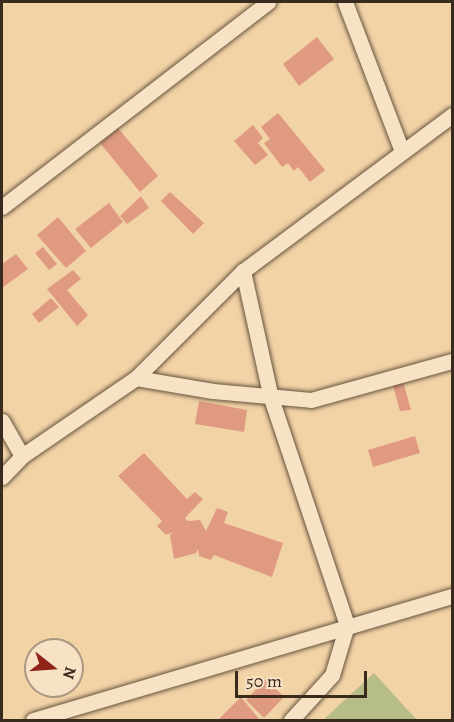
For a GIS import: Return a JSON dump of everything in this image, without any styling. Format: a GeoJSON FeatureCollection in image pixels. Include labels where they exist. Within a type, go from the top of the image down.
{"type":"FeatureCollection","features":[{"type":"Feature","properties":{"kind":"street"},"geometry":{"type":"LineString","coordinates":[[2,207],[268,2]]}},
{"type":"Feature","properties":{"kind":"street"},"geometry":{"type":"LineString","coordinates":[[345,2],[402,152]]}},
{"type":"Feature","properties":{"kind":"street"},"geometry":{"type":"LineString","coordinates":[[2,477],[22,456],[136,378],[243,271],[453,115]]}},
{"type":"Feature","properties":{"kind":"street"},"geometry":{"type":"LineString","coordinates":[[243,271],[271,398],[347,625],[332,675],[291,720]]}},
{"type":"Feature","properties":{"kind":"street"},"geometry":{"type":"LineString","coordinates":[[136,378],[271,398],[311,400],[453,361]]}},
{"type":"Feature","properties":{"kind":"street"},"geometry":{"type":"LineString","coordinates":[[2,421],[22,456]]}},
{"type":"Feature","properties":{"kind":"street"},"geometry":{"type":"LineString","coordinates":[[33,720],[347,625],[453,596]]}},
{"type":"Feature","properties":{"kind":"green space"},"geometry":{"type":"Polygon","coordinates":[[[374,673],[417,720],[323,720],[374,673]]]}},
{"type":"Feature","properties":{"kind":"building"},"geometry":{"type":"Polygon","coordinates":[[[317,37],[334,59],[299,86],[283,64],[317,37]]]}},
{"type":"Feature","properties":{"kind":"building"},"geometry":{"type":"Polygon","coordinates":[[[278,113],[325,170],[310,182],[298,167],[294,171],[288,163],[282,167],[264,143],[270,139],[261,127],[278,113]]]}},
{"type":"Feature","properties":{"kind":"building"},"geometry":{"type":"Polygon","coordinates":[[[253,125],[263,138],[258,143],[268,155],[255,165],[234,141],[253,125]]]}},
{"type":"Feature","properties":{"kind":"building"},"geometry":{"type":"Polygon","coordinates":[[[118,128],[158,176],[140,192],[100,143],[118,128]]]}},
{"type":"Feature","properties":{"kind":"building"},"geometry":{"type":"Polygon","coordinates":[[[170,192],[204,223],[193,234],[161,201],[170,192]]]}},
{"type":"Feature","properties":{"kind":"building"},"geometry":{"type":"Polygon","coordinates":[[[141,196],[149,208],[127,224],[120,216],[141,196]]]}},
{"type":"Feature","properties":{"kind":"building"},"geometry":{"type":"Polygon","coordinates":[[[109,203],[123,222],[91,248],[75,229],[109,203]]]}},
{"type":"Feature","properties":{"kind":"building"},"geometry":{"type":"Polygon","coordinates":[[[58,217],[86,251],[66,268],[37,235],[58,217]]]}},
{"type":"Feature","properties":{"kind":"building"},"geometry":{"type":"Polygon","coordinates":[[[43,247],[57,264],[49,270],[35,253],[43,247]]]}},
{"type":"Feature","properties":{"kind":"building"},"geometry":{"type":"Polygon","coordinates":[[[16,254],[28,269],[2,288],[2,264],[16,254]]]}},
{"type":"Feature","properties":{"kind":"building"},"geometry":{"type":"Polygon","coordinates":[[[73,270],[81,279],[67,290],[88,315],[77,326],[47,289],[73,270]]]}},
{"type":"Feature","properties":{"kind":"building"},"geometry":{"type":"Polygon","coordinates":[[[51,298],[59,307],[39,323],[32,314],[51,298]]]}},
{"type":"Feature","properties":{"kind":"building"},"geometry":{"type":"Polygon","coordinates":[[[402,378],[411,410],[400,411],[392,382],[402,378]]]}},
{"type":"Feature","properties":{"kind":"building"},"geometry":{"type":"Polygon","coordinates":[[[199,401],[247,410],[244,432],[195,424],[199,401]]]}},
{"type":"Feature","properties":{"kind":"building"},"geometry":{"type":"Polygon","coordinates":[[[415,436],[420,453],[373,467],[368,450],[415,436]]]}},
{"type":"Feature","properties":{"kind":"building"},"geometry":{"type":"Polygon","coordinates":[[[144,453],[187,499],[195,492],[203,499],[185,518],[188,521],[200,520],[206,531],[217,508],[228,512],[224,523],[283,543],[272,577],[214,555],[211,560],[199,556],[198,549],[196,553],[174,559],[170,535],[173,532],[166,535],[157,526],[162,521],[118,476],[144,453]]]}},
{"type":"Feature","properties":{"kind":"building"},"geometry":{"type":"Polygon","coordinates":[[[266,679],[284,697],[264,718],[246,700],[266,679]]]}},
{"type":"Feature","properties":{"kind":"building"},"geometry":{"type":"Polygon","coordinates":[[[241,697],[260,720],[218,720],[241,697]]]}}]}
